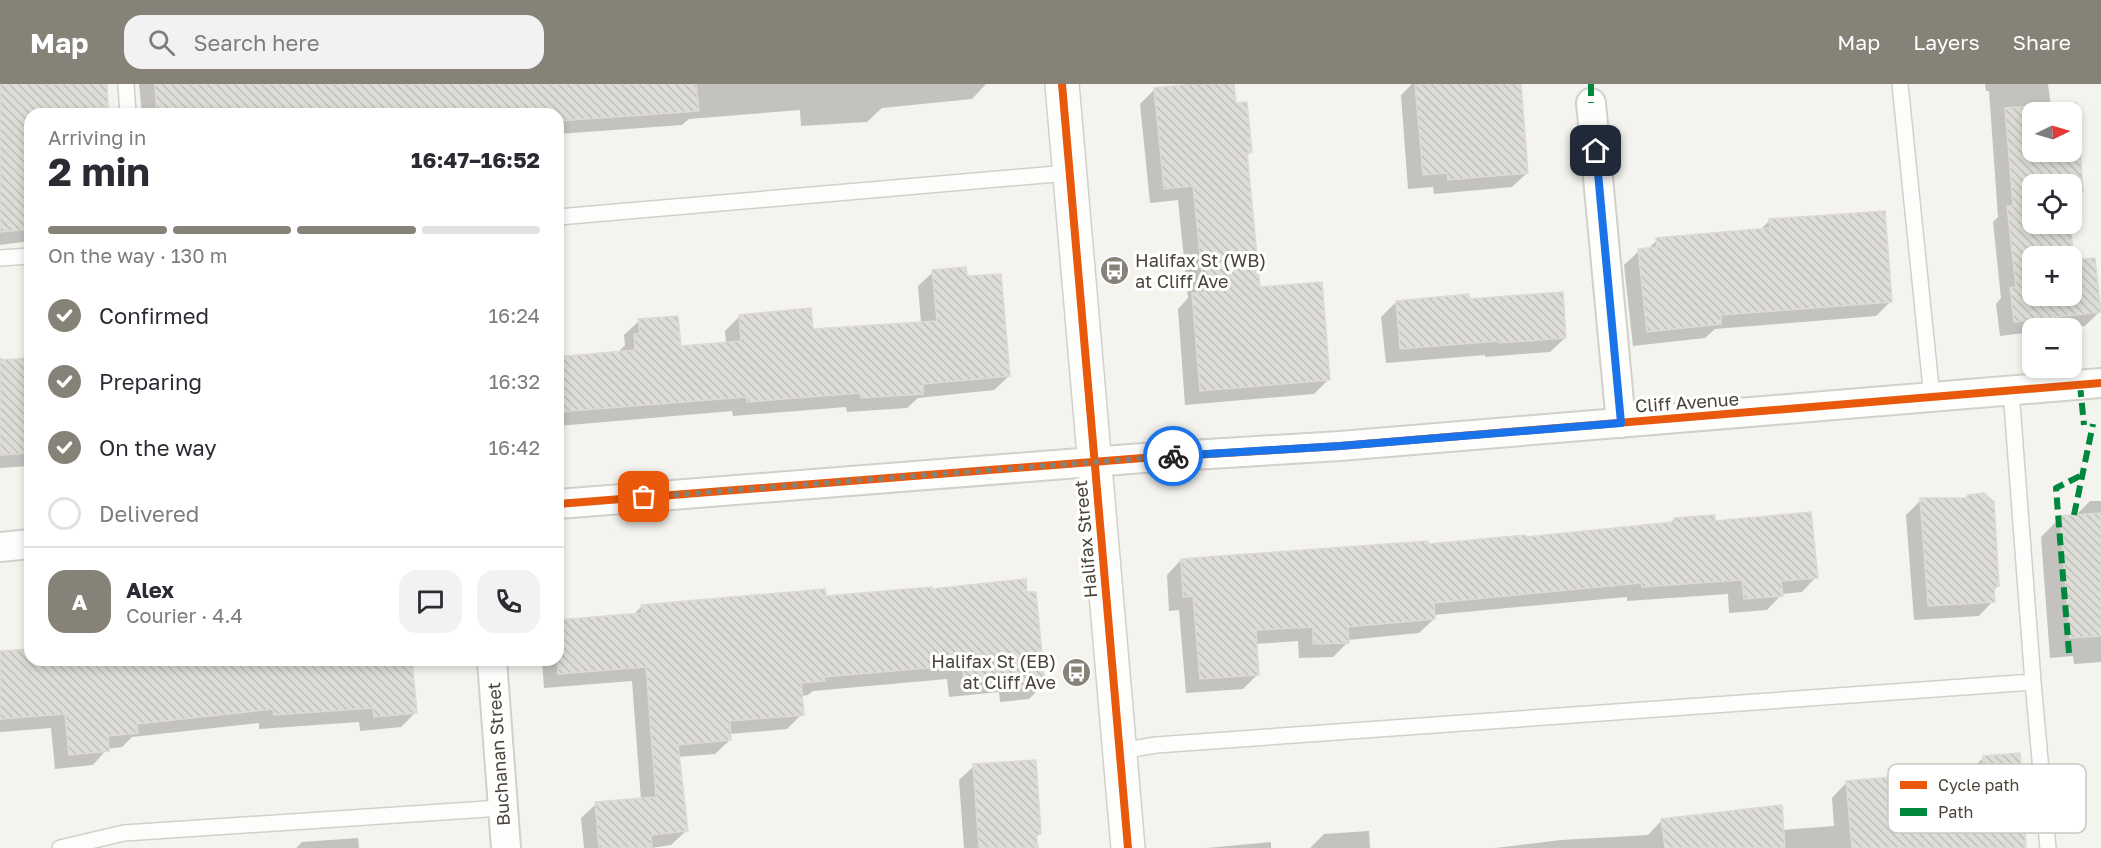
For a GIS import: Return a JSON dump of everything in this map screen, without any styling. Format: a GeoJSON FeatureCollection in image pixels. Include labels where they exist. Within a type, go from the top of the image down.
{"type":"FeatureCollection","features":[{"type":"Feature","properties":{"kind":"street","name":"Halifax Street"},"geometry":{"type":"LineString","coordinates":[[1062,84],[1128,848]]}},
{"type":"Feature","properties":{"kind":"street"},"geometry":{"type":"LineString","coordinates":[[1591,103],[1621,423]]}},
{"type":"Feature","properties":{"kind":"street","name":"Cliff Avenue"},"geometry":{"type":"LineString","coordinates":[[564,504],[1094,462],[1340,446],[2101,383]]}},
{"type":"Feature","properties":{"kind":"street"},"geometry":{"type":"LineString","coordinates":[[0,546],[24,544]]}},
{"type":"Feature","properties":{"kind":"street","name":"Buchanan Street"},"geometry":{"type":"LineString","coordinates":[[492,666],[506,848]]}},
{"type":"Feature","properties":{"kind":"lane"},"geometry":{"type":"LineString","coordinates":[[126,84],[128,108]]}},
{"type":"Feature","properties":{"kind":"lane"},"geometry":{"type":"LineString","coordinates":[[1900,84],[1932,398]]}},
{"type":"Feature","properties":{"kind":"lane"},"geometry":{"type":"LineString","coordinates":[[564,216],[1068,173]]}},
{"type":"Feature","properties":{"kind":"lane"},"geometry":{"type":"LineString","coordinates":[[0,258],[24,256]]}},
{"type":"Feature","properties":{"kind":"lane"},"geometry":{"type":"LineString","coordinates":[[2011,391],[2040,764]]}},
{"type":"Feature","properties":{"kind":"lane"},"geometry":{"type":"LineString","coordinates":[[1120,751],[1156,745],[2032,682]]}},
{"type":"Feature","properties":{"kind":"lane"},"geometry":{"type":"LineString","coordinates":[[60,848],[124,833],[502,808]]}},
{"type":"Feature","properties":{"kind":"lane"},"geometry":{"type":"LineString","coordinates":[[2047,833],[2048,848]]}},
{"type":"Feature","properties":{"kind":"building"},"geometry":{"type":"Polygon","coordinates":[[[0,84],[107,84],[108,107],[24,108],[24,230],[0,232],[0,84]]]}},
{"type":"Feature","properties":{"kind":"building"},"geometry":{"type":"Polygon","coordinates":[[[155,84],[696,84],[699,111],[564,121],[564,108],[157,108],[155,84]]]}},
{"type":"Feature","properties":{"kind":"building"},"geometry":{"type":"Polygon","coordinates":[[[1193,84],[1234,84],[1236,103],[1247,102],[1252,152],[1247,153],[1260,287],[1322,282],[1330,380],[1200,391],[1192,293],[1204,292],[1193,186],[1164,189],[1154,88],[1193,84]]]}},
{"type":"Feature","properties":{"kind":"building"},"geometry":{"type":"Polygon","coordinates":[[[1415,84],[1521,84],[1528,173],[1448,180],[1447,173],[1423,175],[1415,84]]]}},
{"type":"Feature","properties":{"kind":"building"},"geometry":{"type":"Polygon","coordinates":[[[2022,107],[2022,162],[2081,162],[2082,174],[2022,174],[2022,234],[2071,234],[2072,246],[2022,246],[2022,306],[2082,306],[2082,259],[2095,258],[2101,312],[2049,318],[2022,318],[2022,321],[2014,322],[2010,288],[2016,287],[2007,206],[2013,206],[2005,108],[2022,107]]]}},
{"type":"Feature","properties":{"kind":"building"},"geometry":{"type":"Polygon","coordinates":[[[1885,211],[1892,302],[1721,315],[1721,324],[1647,332],[1638,249],[1657,247],[1656,238],[1770,228],[1769,219],[1885,211]]]}},
{"type":"Feature","properties":{"kind":"building"},"geometry":{"type":"Polygon","coordinates":[[[966,267],[967,276],[1001,274],[1010,376],[923,384],[923,394],[861,398],[860,393],[747,402],[747,397],[564,412],[564,356],[635,350],[634,334],[640,334],[638,319],[678,316],[681,346],[741,341],[739,315],[811,308],[813,329],[937,321],[932,270],[966,267]]]}},
{"type":"Feature","properties":{"kind":"building"},"geometry":{"type":"Polygon","coordinates":[[[1563,292],[1566,338],[1400,349],[1396,301],[1469,294],[1470,299],[1563,292]]]}},
{"type":"Feature","properties":{"kind":"building"},"geometry":{"type":"Polygon","coordinates":[[[24,358],[24,453],[0,455],[0,360],[24,358]]]}},
{"type":"Feature","properties":{"kind":"building"},"geometry":{"type":"Polygon","coordinates":[[[1984,493],[1994,502],[1999,586],[1994,587],[1995,602],[1928,606],[1920,498],[1966,498],[1968,495],[1984,493]]]}},
{"type":"Feature","properties":{"kind":"building"},"geometry":{"type":"Polygon","coordinates":[[[1811,512],[1818,578],[1781,581],[1783,596],[1744,599],[1742,580],[1642,587],[1641,583],[1434,603],[1435,619],[1348,627],[1349,643],[1313,644],[1313,627],[1256,630],[1259,675],[1200,679],[1193,596],[1183,597],[1181,559],[1428,541],[1429,544],[1526,535],[1526,537],[1674,522],[1674,518],[1715,515],[1715,521],[1811,512]]]}},
{"type":"Feature","properties":{"kind":"building"},"geometry":{"type":"Polygon","coordinates":[[[2101,513],[2101,636],[2070,638],[2060,516],[2101,513]]]}},
{"type":"Feature","properties":{"kind":"building"},"geometry":{"type":"Polygon","coordinates":[[[1026,579],[1027,592],[1036,592],[1045,685],[1014,688],[1013,678],[964,683],[962,665],[824,677],[825,681],[801,683],[804,715],[730,721],[731,740],[678,745],[688,831],[651,835],[652,848],[599,848],[595,802],[656,797],[646,667],[558,674],[558,666],[564,666],[564,620],[642,613],[641,605],[825,589],[826,596],[932,587],[932,589],[1026,579]]]}},
{"type":"Feature","properties":{"kind":"building"},"geometry":{"type":"Polygon","coordinates":[[[24,649],[24,666],[413,666],[417,713],[374,717],[373,708],[274,715],[273,709],[137,724],[138,733],[108,736],[109,751],[69,755],[65,714],[0,719],[0,651],[24,649]]]}},
{"type":"Feature","properties":{"kind":"building"},"geometry":{"type":"Polygon","coordinates":[[[2020,753],[2021,764],[1983,764],[1983,756],[2020,753]]]}},
{"type":"Feature","properties":{"kind":"building"},"geometry":{"type":"Polygon","coordinates":[[[1036,760],[1041,834],[1036,835],[1038,848],[979,848],[973,764],[1036,760]]]}},
{"type":"Feature","properties":{"kind":"building"},"geometry":{"type":"Polygon","coordinates":[[[1888,777],[1888,833],[2025,833],[2026,848],[1852,848],[1846,781],[1888,777]]]}},
{"type":"Feature","properties":{"kind":"building"},"geometry":{"type":"Polygon","coordinates":[[[1782,805],[1785,848],[1665,848],[1661,819],[1782,805]]]}},
{"type":"Feature","properties":{"kind":"marked path"},"geometry":{"type":"LineString","coordinates":[[1591,84],[1591,103]]}},
{"type":"Feature","properties":{"kind":"marked path"},"geometry":{"type":"LineString","coordinates":[[2080,385],[2084,425]]}},
{"type":"Feature","properties":{"kind":"marked path"},"geometry":{"type":"LineString","coordinates":[[2074,515],[2093,424]]}},
{"type":"Feature","properties":{"kind":"marked path"},"geometry":{"type":"LineString","coordinates":[[2069,653],[2056,488],[2082,475]]}},
{"type":"Feature","properties":{"kind":"cycle path"},"geometry":{"type":"LineString","coordinates":[[1062,84],[1128,848]]}},
{"type":"Feature","properties":{"kind":"cycle path"},"geometry":{"type":"LineString","coordinates":[[564,504],[1143,458],[1340,446],[2101,383]]}},
{"type":"Feature","properties":{"kind":"way so far"},"geometry":{"type":"LineString","coordinates":[[644,497],[1173,456]]}},
{"type":"Feature","properties":{"kind":"place","name":"Halifax St (WB) at Cliff Ave"},"geometry":{"type":"Point","coordinates":[1114,271]}},
{"type":"Feature","properties":{"kind":"place","name":"Halifax St (EB) at Cliff Ave"},"geometry":{"type":"Point","coordinates":[1077,672]}},
{"type":"Feature","properties":{"kind":"route"},"geometry":{"type":"LineString","coordinates":[[1173,456],[1340,446],[1621,423],[1596,151]]}}]}
